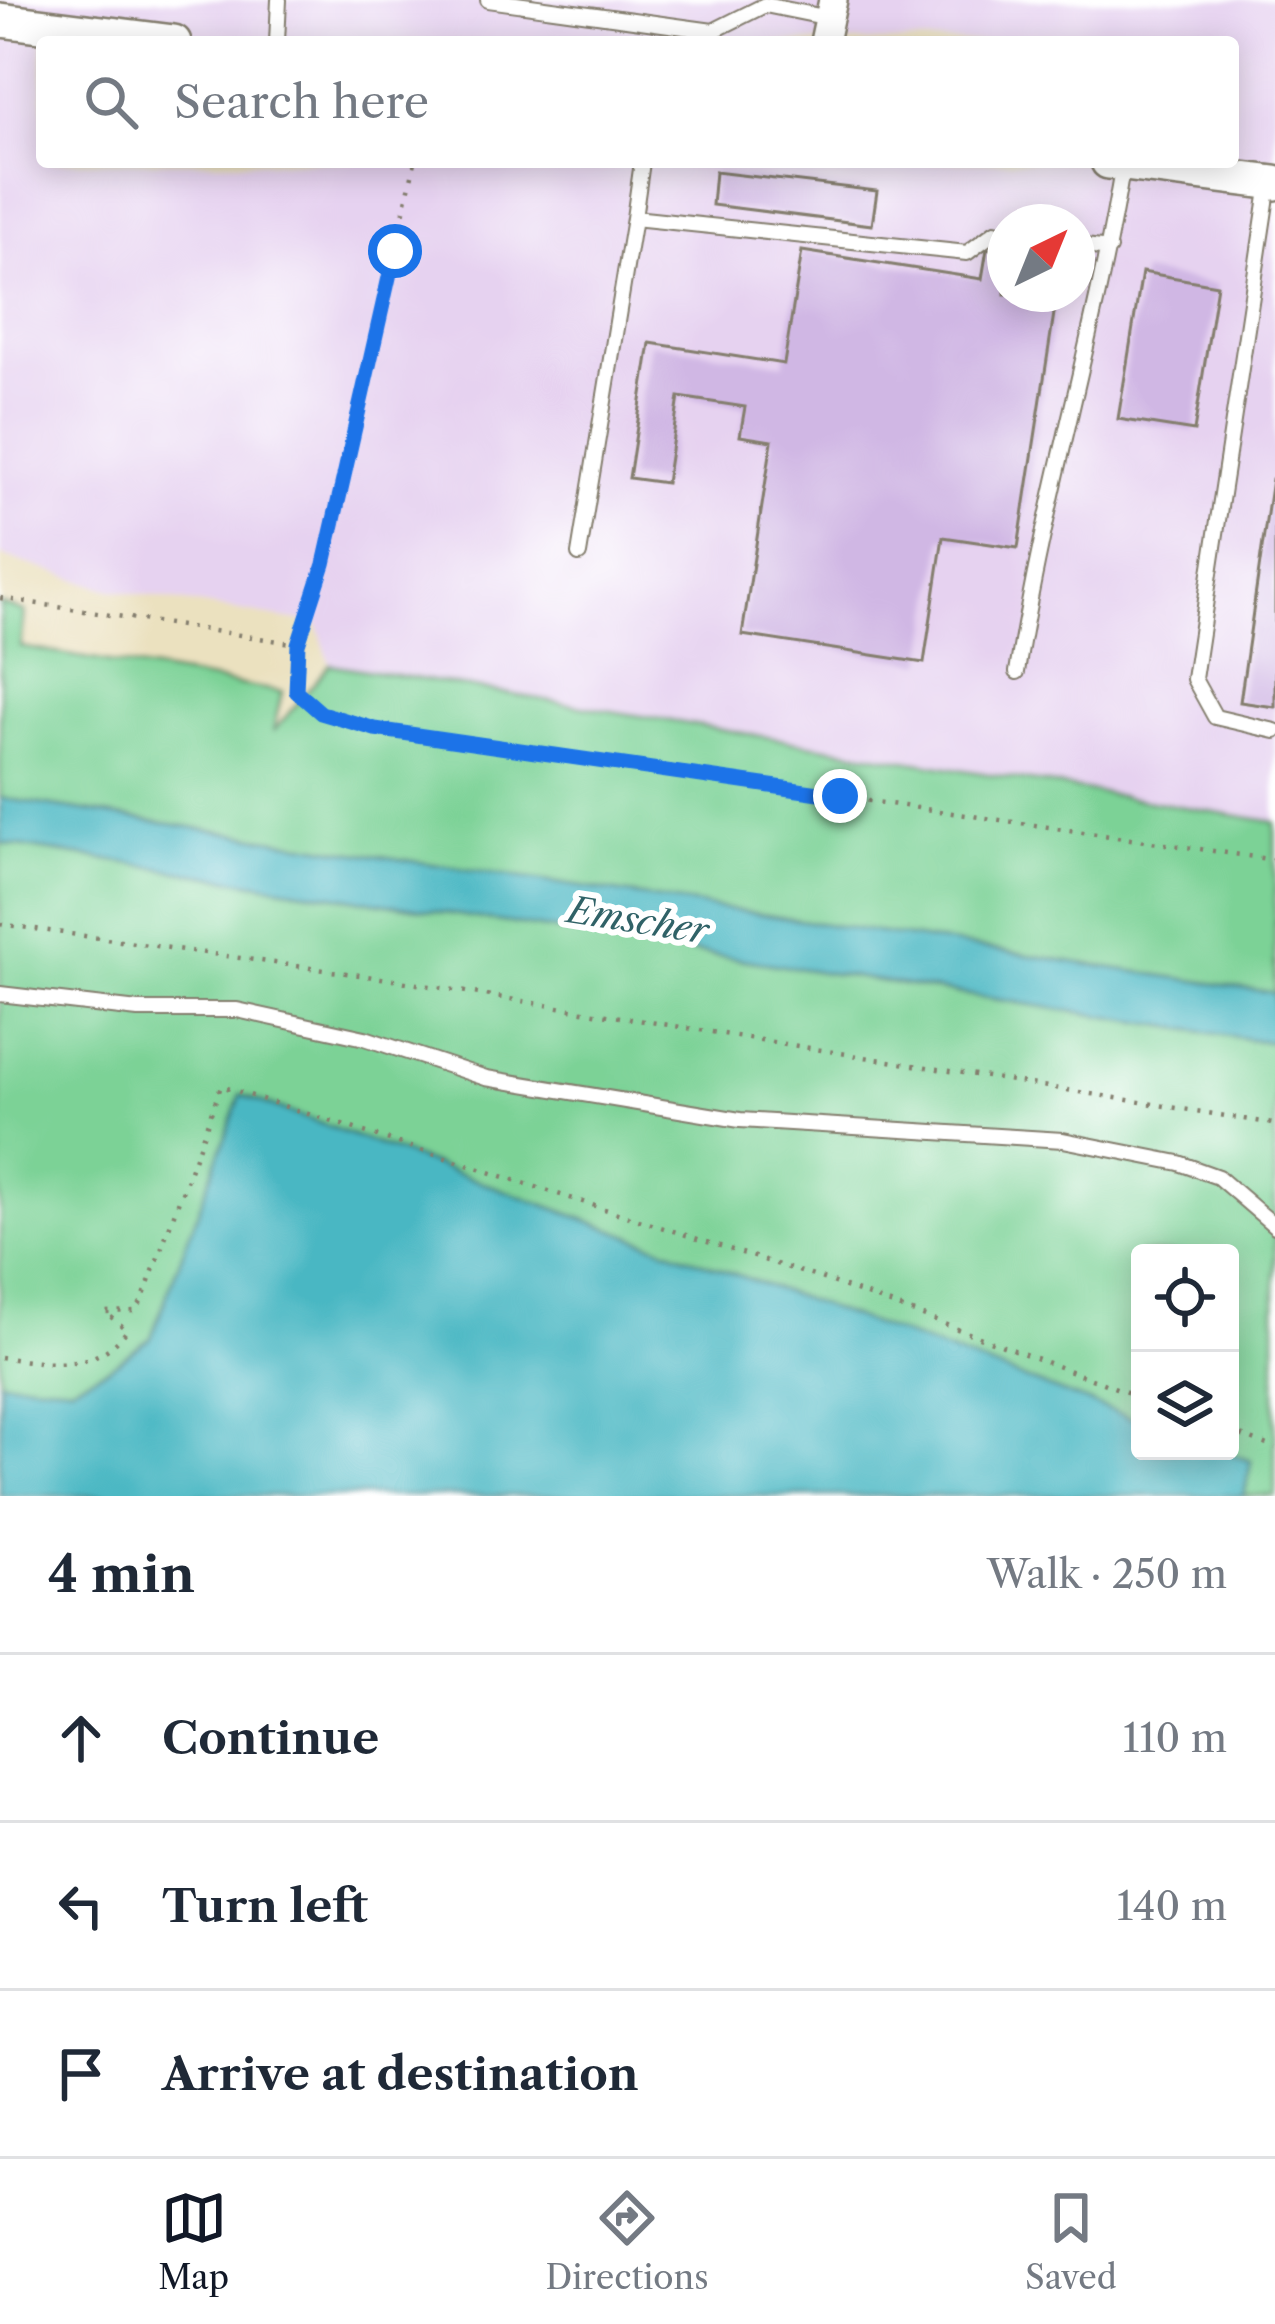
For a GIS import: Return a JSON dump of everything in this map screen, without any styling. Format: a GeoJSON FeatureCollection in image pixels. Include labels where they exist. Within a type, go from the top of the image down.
{"type":"FeatureCollection","features":[{"type":"Feature","properties":{"kind":"street"},"geometry":{"type":"LineString","coordinates":[[0,20],[127,36]]}},
{"type":"Feature","properties":{"kind":"street"},"geometry":{"type":"LineString","coordinates":[[1157,168],[1272,182]]}},
{"type":"Feature","properties":{"kind":"lane"},"geometry":{"type":"LineString","coordinates":[[277,36],[279,0]]}},
{"type":"Feature","properties":{"kind":"lane"},"geometry":{"type":"LineString","coordinates":[[488,0],[713,31],[765,5],[829,20]]}},
{"type":"Feature","properties":{"kind":"lane"},"geometry":{"type":"LineString","coordinates":[[579,554],[641,168]]}},
{"type":"Feature","properties":{"kind":"lane"},"geometry":{"type":"LineString","coordinates":[[1017,672],[1037,547],[1056,495],[1109,249],[1116,168]]}},
{"type":"Feature","properties":{"kind":"lane"},"geometry":{"type":"LineString","coordinates":[[1272,182],[1193,679],[1214,717],[1275,731]]}},
{"type":"Feature","properties":{"kind":"lane"},"geometry":{"type":"LineString","coordinates":[[634,218],[967,254],[987,238]]}},
{"type":"Feature","properties":{"kind":"lane"},"geometry":{"type":"LineString","coordinates":[[1095,247],[1109,249]]}},
{"type":"Feature","properties":{"kind":"lane"},"geometry":{"type":"LineString","coordinates":[[0,994],[138,1010],[236,1010],[365,1038],[486,1078],[740,1120],[1063,1140],[1179,1163],[1218,1178],[1275,1226]]}},
{"type":"Feature","properties":{"kind":"path"},"geometry":{"type":"LineString","coordinates":[[414,168],[324,564],[298,644],[296,691],[321,713],[375,729],[1275,860]]}},
{"type":"Feature","properties":{"kind":"path"},"geometry":{"type":"LineString","coordinates":[[0,598],[298,644]]}},
{"type":"Feature","properties":{"kind":"path"},"geometry":{"type":"LineString","coordinates":[[0,924],[405,982],[1275,1124]]}},
{"type":"Feature","properties":{"kind":"path"},"geometry":{"type":"LineString","coordinates":[[0,1357],[76,1363],[112,1352],[127,1330],[105,1312],[135,1311],[142,1301],[221,1086],[826,1280],[1131,1394]]}},
{"type":"Feature","properties":{"kind":"path"},"geometry":{"type":"LineString","coordinates":[[1239,1434],[1275,1448]]}},
{"type":"Feature","properties":{"kind":"shaded area"},"geometry":{"type":"Polygon","coordinates":[[[0,0],[1275,0],[1275,822],[330,664],[317,624],[107,589],[0,555],[0,0]]]}},
{"type":"Feature","properties":{"kind":"green space"},"geometry":{"type":"Polygon","coordinates":[[[0,604],[25,612],[21,647],[282,692],[273,732],[330,664],[1275,822],[1275,993],[0,798],[0,604]]]}},
{"type":"Feature","properties":{"kind":"green space"},"geometry":{"type":"Polygon","coordinates":[[[0,843],[1275,1043],[1275,1496],[1244,1496],[1251,1461],[1239,1457],[1239,1244],[1131,1244],[1131,1418],[242,1095],[151,1338],[109,1368],[70,1386],[0,1381],[0,843]]]}},
{"type":"Feature","properties":{"kind":"water","name":"Emscher"},"geometry":{"type":"Polygon","coordinates":[[[0,798],[1275,993],[1275,1043],[0,843],[0,798]]]}},
{"type":"Feature","properties":{"kind":"water"},"geometry":{"type":"Polygon","coordinates":[[[241,1095],[1131,1418],[1131,1460],[1239,1457],[1251,1461],[1244,1496],[0,1496],[0,1381],[71,1386],[109,1368],[151,1338],[241,1095]]]}},
{"type":"Feature","properties":{"kind":"building"},"geometry":{"type":"Polygon","coordinates":[[[715,172],[877,191],[872,225],[712,205],[715,172]]]}},
{"type":"Feature","properties":{"kind":"building"},"geometry":{"type":"Polygon","coordinates":[[[987,249],[987,312],[1054,312],[1018,548],[943,537],[924,663],[742,635],[772,441],[740,436],[745,407],[679,397],[666,483],[629,478],[650,343],[784,364],[802,251],[982,279],[987,249]]]}},
{"type":"Feature","properties":{"kind":"building"},"geometry":{"type":"Polygon","coordinates":[[[1142,272],[1217,285],[1194,431],[1118,419],[1142,272]]]}},
{"type":"Feature","properties":{"kind":"building"},"geometry":{"type":"Polygon","coordinates":[[[1275,479],[1275,707],[1240,702],[1275,479]]]}},
{"type":"Feature","properties":{"kind":"route"},"geometry":{"type":"LineString","coordinates":[[395,251],[324,564],[298,644],[296,691],[321,713],[375,729],[840,796]]}}]}
